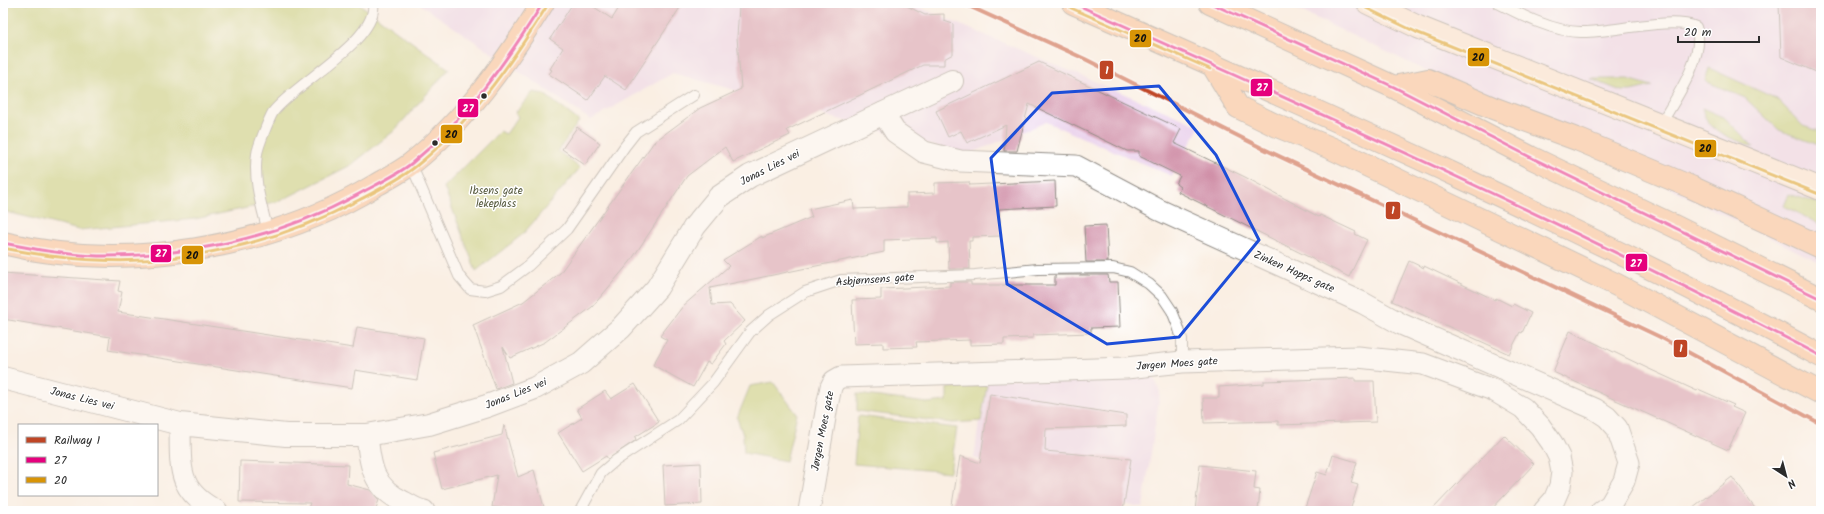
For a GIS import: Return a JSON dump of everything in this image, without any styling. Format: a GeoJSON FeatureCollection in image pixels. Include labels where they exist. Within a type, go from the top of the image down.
{"type":"FeatureCollection","features":[{"type":"Feature","properties":{"kind":"main road"},"geometry":{"type":"LineString","coordinates":[[3,242],[30,249],[108,256],[178,251],[268,232],[306,220],[351,200],[411,164],[440,137],[483,89],[519,42],[543,3]]}},
{"type":"Feature","properties":{"kind":"main road"},"geometry":{"type":"LineString","coordinates":[[1073,3],[1507,197],[1652,268],[1821,356]]}},
{"type":"Feature","properties":{"kind":"main road"},"geometry":{"type":"LineString","coordinates":[[1210,3],[1394,87],[1530,158],[1681,229],[1821,299]]}},
{"type":"Feature","properties":{"kind":"main road"},"geometry":{"type":"LineString","coordinates":[[1368,3],[1418,27],[1821,189]]}},
{"type":"Feature","properties":{"kind":"main road"},"geometry":{"type":"LineString","coordinates":[[1212,64],[1238,107],[1275,125],[1333,149],[1616,285],[1757,357],[1821,393]]}},
{"type":"Feature","properties":{"kind":"main road"},"geometry":{"type":"LineString","coordinates":[[1394,87],[1428,80],[1493,108],[1579,140],[1691,186],[1821,247]]}},
{"type":"Feature","properties":{"kind":"street","name":"Jonas Lies vei"},"geometry":{"type":"LineString","coordinates":[[3,378],[180,424],[286,435],[367,435],[429,424],[487,406],[535,388],[581,363],[621,328],[657,288],[695,226],[720,197],[750,176],[952,81]]}},
{"type":"Feature","properties":{"kind":"street","name":"Zinken Hopps gate"},"geometry":{"type":"LineString","coordinates":[[883,113],[895,132],[924,152],[960,161],[1076,166],[1158,210],[1363,303],[1401,324],[1595,409],[1607,417],[1617,428],[1629,464],[1624,481],[1610,505],[1601,511]]}},
{"type":"Feature","properties":{"kind":"street","name":"Jørgen Moes gate"},"geometry":{"type":"LineString","coordinates":[[809,511],[826,406],[834,381],[841,377],[1126,368],[1182,362],[1358,356],[1423,364],[1493,390],[1523,408],[1540,426],[1552,442],[1559,457],[1562,472],[1560,486],[1554,500],[1544,511]]}},
{"type":"Feature","properties":{"kind":"street"},"geometry":{"type":"LineString","coordinates":[[180,424],[181,469],[185,484],[209,507],[218,511]]}},
{"type":"Feature","properties":{"kind":"street"},"geometry":{"type":"LineString","coordinates":[[367,435],[370,464],[379,485],[391,496],[424,511]]}},
{"type":"Feature","properties":{"kind":"lane"},"geometry":{"type":"LineString","coordinates":[[268,232],[257,188],[256,154],[273,112],[354,43],[366,29],[374,8],[373,3]]}},
{"type":"Feature","properties":{"kind":"lane"},"geometry":{"type":"LineString","coordinates":[[1498,3],[1540,24],[1580,33],[1668,24],[1687,24],[1696,27],[1699,40],[1698,48],[1687,79],[1660,125]]}},
{"type":"Feature","properties":{"kind":"lane"},"geometry":{"type":"LineString","coordinates":[[411,164],[459,276],[470,289],[485,291],[501,286],[528,266],[566,229],[636,132],[694,95]]}},
{"type":"Feature","properties":{"kind":"lane","name":"Asbjørnsens gate"},"geometry":{"type":"LineString","coordinates":[[580,511],[600,473],[615,461],[678,420],[713,383],[750,332],[769,315],[786,302],[804,292],[841,280],[975,275],[1038,269],[1112,268],[1130,272],[1149,284],[1162,296],[1172,311],[1182,339],[1182,362]]}},
{"type":"Feature","properties":{"kind":"highlighted area"},"geometry":{"type":"Polygon","coordinates":[[[1159,86],[1216,155],[1259,240],[1179,337],[1107,344],[1007,284],[991,158],[1052,93],[1159,86]]]}},
{"type":"Feature","properties":{"kind":"shaded area"},"geometry":{"type":"Polygon","coordinates":[[[418,3],[909,3],[1200,126],[1172,176],[1046,122],[967,155],[673,73],[591,120],[418,3]]]}},
{"type":"Feature","properties":{"kind":"shaded area"},"geometry":{"type":"Polygon","coordinates":[[[1284,3],[1821,3],[1821,263],[1603,155],[1284,3]]]}},
{"type":"Feature","properties":{"kind":"shaded area"},"geometry":{"type":"Polygon","coordinates":[[[1152,373],[1160,392],[1143,507],[1083,498],[974,458],[985,380],[1152,373]]]}},
{"type":"Feature","properties":{"kind":"green space"},"geometry":{"type":"Polygon","coordinates":[[[3,3],[358,3],[449,69],[394,131],[351,165],[280,201],[195,219],[79,230],[3,211],[3,3]]]}},
{"type":"Feature","properties":{"kind":"green space"},"geometry":{"type":"Polygon","coordinates":[[[1709,68],[1777,99],[1803,126],[1821,132],[1821,146],[1779,130],[1745,98],[1705,81],[1709,68]]]}},
{"type":"Feature","properties":{"kind":"green space"},"geometry":{"type":"Polygon","coordinates":[[[1591,79],[1628,79],[1652,86],[1631,91],[1621,91],[1591,79]]]}},
{"type":"Feature","properties":{"kind":"green space","name":"Ibsens gate lekeplass"},"geometry":{"type":"Polygon","coordinates":[[[533,92],[544,94],[579,121],[558,151],[580,168],[523,234],[476,271],[444,187],[500,131],[506,134],[518,117],[515,113],[533,92]]]}},
{"type":"Feature","properties":{"kind":"green space"},"geometry":{"type":"Polygon","coordinates":[[[1702,108],[1725,118],[1754,147],[1730,138],[1715,129],[1709,124],[1702,108]]]}},
{"type":"Feature","properties":{"kind":"green space"},"geometry":{"type":"Polygon","coordinates":[[[1789,194],[1821,204],[1821,225],[1784,206],[1789,194]]]}},
{"type":"Feature","properties":{"kind":"green space"},"geometry":{"type":"Polygon","coordinates":[[[773,382],[797,414],[786,461],[744,453],[743,435],[737,418],[750,386],[773,382]]]}},
{"type":"Feature","properties":{"kind":"green space"},"geometry":{"type":"Polygon","coordinates":[[[987,385],[981,421],[953,423],[857,411],[857,394],[927,403],[947,401],[947,388],[987,385]]]}},
{"type":"Feature","properties":{"kind":"green space"},"geometry":{"type":"Polygon","coordinates":[[[858,416],[957,428],[950,472],[854,464],[858,416]]]}},
{"type":"Feature","properties":{"kind":"building"},"geometry":{"type":"Polygon","coordinates":[[[573,3],[588,3],[612,19],[622,3],[683,3],[626,90],[605,76],[588,100],[549,74],[552,70],[550,69],[563,48],[550,39],[573,3]]]}},
{"type":"Feature","properties":{"kind":"building"},"geometry":{"type":"Polygon","coordinates":[[[744,3],[901,3],[925,15],[944,14],[944,21],[953,24],[953,54],[944,59],[944,65],[923,65],[787,130],[790,135],[733,162],[725,147],[687,176],[630,262],[592,307],[545,342],[510,358],[503,347],[512,383],[496,389],[473,325],[523,302],[560,273],[654,142],[700,108],[741,89],[737,37],[739,7],[743,7],[744,3]]]}},
{"type":"Feature","properties":{"kind":"building"},"geometry":{"type":"Polygon","coordinates":[[[1779,3],[1821,3],[1821,74],[1781,57],[1779,3]]]}},
{"type":"Feature","properties":{"kind":"building"},"geometry":{"type":"Polygon","coordinates":[[[1039,62],[1181,129],[1174,143],[1245,177],[1319,217],[1320,215],[1356,232],[1355,234],[1367,240],[1349,277],[1178,192],[1180,187],[1176,184],[1180,176],[1139,156],[1139,151],[1127,151],[1029,104],[1017,151],[1004,151],[1006,125],[967,143],[961,131],[948,137],[936,111],[1039,62]]]}},
{"type":"Feature","properties":{"kind":"building"},"geometry":{"type":"Polygon","coordinates":[[[577,127],[600,143],[585,165],[562,149],[577,127]]]}},
{"type":"Feature","properties":{"kind":"building"},"geometry":{"type":"Polygon","coordinates":[[[1055,181],[1056,206],[999,209],[1001,236],[972,237],[972,241],[969,241],[970,269],[949,269],[948,242],[937,243],[937,238],[884,240],[884,252],[710,288],[712,305],[730,304],[745,321],[724,341],[726,344],[711,364],[707,362],[693,387],[653,365],[667,340],[660,336],[683,306],[729,266],[723,260],[762,236],[762,238],[812,217],[809,209],[853,200],[854,209],[907,207],[907,194],[935,193],[935,183],[969,182],[970,185],[1055,181]]]}},
{"type":"Feature","properties":{"kind":"building"},"geometry":{"type":"Polygon","coordinates":[[[1106,225],[1108,262],[1086,262],[1084,226],[1106,225]]]}},
{"type":"Feature","properties":{"kind":"building"},"geometry":{"type":"Polygon","coordinates":[[[1409,261],[1424,268],[1424,266],[1495,300],[1496,298],[1512,306],[1513,304],[1531,313],[1522,333],[1520,332],[1509,354],[1392,301],[1409,261]]]}},
{"type":"Feature","properties":{"kind":"building"},"geometry":{"type":"Polygon","coordinates":[[[3,273],[120,281],[118,291],[122,292],[118,312],[353,348],[357,327],[424,338],[417,380],[355,370],[352,388],[108,350],[110,337],[3,319],[3,273]]]}},
{"type":"Feature","properties":{"kind":"building"},"geometry":{"type":"Polygon","coordinates":[[[1055,275],[1108,275],[1109,282],[1118,282],[1120,327],[1091,328],[1091,333],[1033,335],[1033,338],[1004,339],[1004,344],[970,345],[970,340],[916,342],[917,347],[883,348],[883,343],[854,344],[852,300],[881,299],[881,289],[950,286],[950,282],[971,282],[971,285],[1055,285],[1055,275]]]}},
{"type":"Feature","properties":{"kind":"building"},"geometry":{"type":"Polygon","coordinates":[[[1570,331],[1697,391],[1698,389],[1734,405],[1732,407],[1745,413],[1728,450],[1553,372],[1570,331]]]}},
{"type":"Feature","properties":{"kind":"building"},"geometry":{"type":"Polygon","coordinates":[[[1355,378],[1355,381],[1374,381],[1376,422],[1278,425],[1278,421],[1204,423],[1203,398],[1219,398],[1219,387],[1264,384],[1264,381],[1355,378]]]}},
{"type":"Feature","properties":{"kind":"building"},"geometry":{"type":"Polygon","coordinates":[[[635,384],[659,422],[635,437],[636,440],[608,459],[606,456],[582,471],[558,433],[582,418],[577,409],[605,391],[611,399],[635,384]]]}},
{"type":"Feature","properties":{"kind":"building"},"geometry":{"type":"Polygon","coordinates":[[[990,394],[1126,415],[1126,426],[1046,429],[1045,451],[1131,459],[1123,511],[951,511],[960,456],[980,463],[990,394]]]}},
{"type":"Feature","properties":{"kind":"building"},"geometry":{"type":"Polygon","coordinates":[[[504,425],[518,477],[534,470],[545,511],[522,511],[492,507],[497,475],[442,489],[433,453],[502,435],[504,425]]]}},
{"type":"Feature","properties":{"kind":"building"},"geometry":{"type":"Polygon","coordinates":[[[1504,435],[1534,464],[1490,511],[1431,511],[1504,435]]]}},
{"type":"Feature","properties":{"kind":"building"},"geometry":{"type":"Polygon","coordinates":[[[1333,455],[1357,462],[1351,483],[1358,485],[1350,511],[1304,511],[1317,472],[1327,475],[1333,455]]]}},
{"type":"Feature","properties":{"kind":"building"},"geometry":{"type":"Polygon","coordinates":[[[240,461],[348,465],[347,484],[370,490],[379,500],[375,511],[307,511],[310,503],[239,502],[240,461]]]}},
{"type":"Feature","properties":{"kind":"building"},"geometry":{"type":"Polygon","coordinates":[[[701,463],[702,504],[665,506],[663,465],[701,463]]]}},
{"type":"Feature","properties":{"kind":"building"},"geometry":{"type":"Polygon","coordinates":[[[1200,465],[1256,471],[1254,489],[1260,490],[1258,511],[1195,511],[1200,465]]]}},
{"type":"Feature","properties":{"kind":"building"},"geometry":{"type":"Polygon","coordinates":[[[1732,477],[1757,511],[1688,511],[1732,477]]]}},
{"type":"Feature","properties":{"kind":"rail line","name":"1"},"geometry":{"type":"LineString","coordinates":[[962,3],[1085,59],[1262,148],[1660,337],[1821,424]]}},
{"type":"Feature","properties":{"kind":"transit line","name":"27"},"geometry":{"type":"LineString","coordinates":[[3,243],[50,251],[98,256],[165,253],[231,242],[296,223],[327,210],[399,172],[432,146],[484,89],[515,47],[543,3]]}},
{"type":"Feature","properties":{"kind":"transit line","name":"27"},"geometry":{"type":"LineString","coordinates":[[1073,3],[1262,87],[1450,174],[1636,263],[1821,356]]}},
{"type":"Feature","properties":{"kind":"transit line","name":"27"},"geometry":{"type":"LineString","coordinates":[[1210,3],[1394,87],[1530,157],[1821,299]]}},
{"type":"Feature","properties":{"kind":"transit line","name":"20"},"geometry":{"type":"LineString","coordinates":[[3,248],[72,259],[130,261],[164,259],[232,248],[265,239],[329,215],[395,181],[409,172],[454,132],[488,92],[547,6]]}},
{"type":"Feature","properties":{"kind":"transit line","name":"20"},"geometry":{"type":"LineString","coordinates":[[1071,8],[1210,69]]}},
{"type":"Feature","properties":{"kind":"transit line","name":"20"},"geometry":{"type":"LineString","coordinates":[[1366,8],[1416,32],[1819,194]]}}]}
